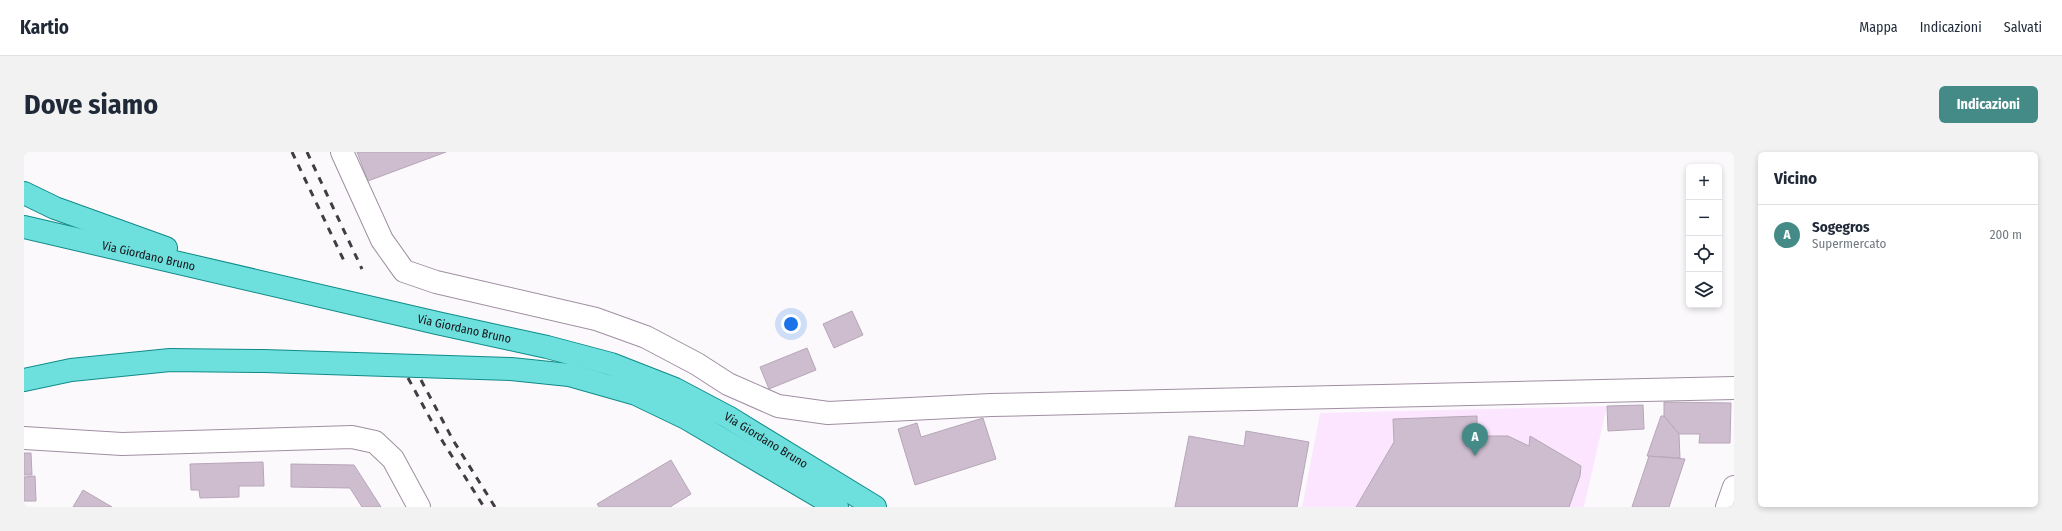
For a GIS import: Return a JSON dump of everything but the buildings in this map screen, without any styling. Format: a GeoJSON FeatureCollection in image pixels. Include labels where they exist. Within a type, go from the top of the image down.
{"type":"FeatureCollection","features":[{"type":"Feature","properties":{"kind":"main road"},"geometry":{"type":"LineString","coordinates":[[24,193],[55,208],[253,280]]}},
{"type":"Feature","properties":{"kind":"main road","name":"Via Giordano Bruno"},"geometry":{"type":"LineString","coordinates":[[24,227],[436,323],[547,347],[611,364],[676,389],[714,410],[875,507]]}},
{"type":"Feature","properties":{"kind":"main road","name":"Via Giordano Bruno"},"geometry":{"type":"LineString","coordinates":[[24,380],[71,370],[170,360],[264,361],[510,369],[569,375],[636,394],[686,418],[837,507]]}},
{"type":"Feature","properties":{"kind":"main road"},"geometry":{"type":"LineString","coordinates":[[24,373],[71,370]]}},
{"type":"Feature","properties":{"kind":"street"},"geometry":{"type":"LineString","coordinates":[[342,152],[382,240],[404,271],[436,282],[596,319],[646,337],[697,364],[728,384],[778,406],[828,413],[1022,404],[1734,388]]}},
{"type":"Feature","properties":{"kind":"street"},"geometry":{"type":"LineString","coordinates":[[24,438],[122,444],[352,437],[376,442],[394,459],[419,507]]}},
{"type":"Feature","properties":{"kind":"street"},"geometry":{"type":"LineString","coordinates":[[1727,507],[1734,487]]}},
{"type":"Feature","properties":{"kind":"shaded area"},"geometry":{"type":"Polygon","coordinates":[[[1607,406],[1584,507],[1302,507],[1320,413],[1607,406]]]}},
{"type":"Feature","properties":{"kind":"railway"},"geometry":{"type":"LineString","coordinates":[[292,152],[346,265]]}},
{"type":"Feature","properties":{"kind":"railway"},"geometry":{"type":"LineString","coordinates":[[307,152],[362,269]]}},
{"type":"Feature","properties":{"kind":"railway"},"geometry":{"type":"LineString","coordinates":[[408,378],[443,442],[484,507]]}},
{"type":"Feature","properties":{"kind":"railway"},"geometry":{"type":"LineString","coordinates":[[421,380],[453,440],[495,507]]}},
{"type":"Feature","properties":{"kind":"place","name":"Sogegros"},"geometry":{"type":"Point","coordinates":[1475,456]}}]}
